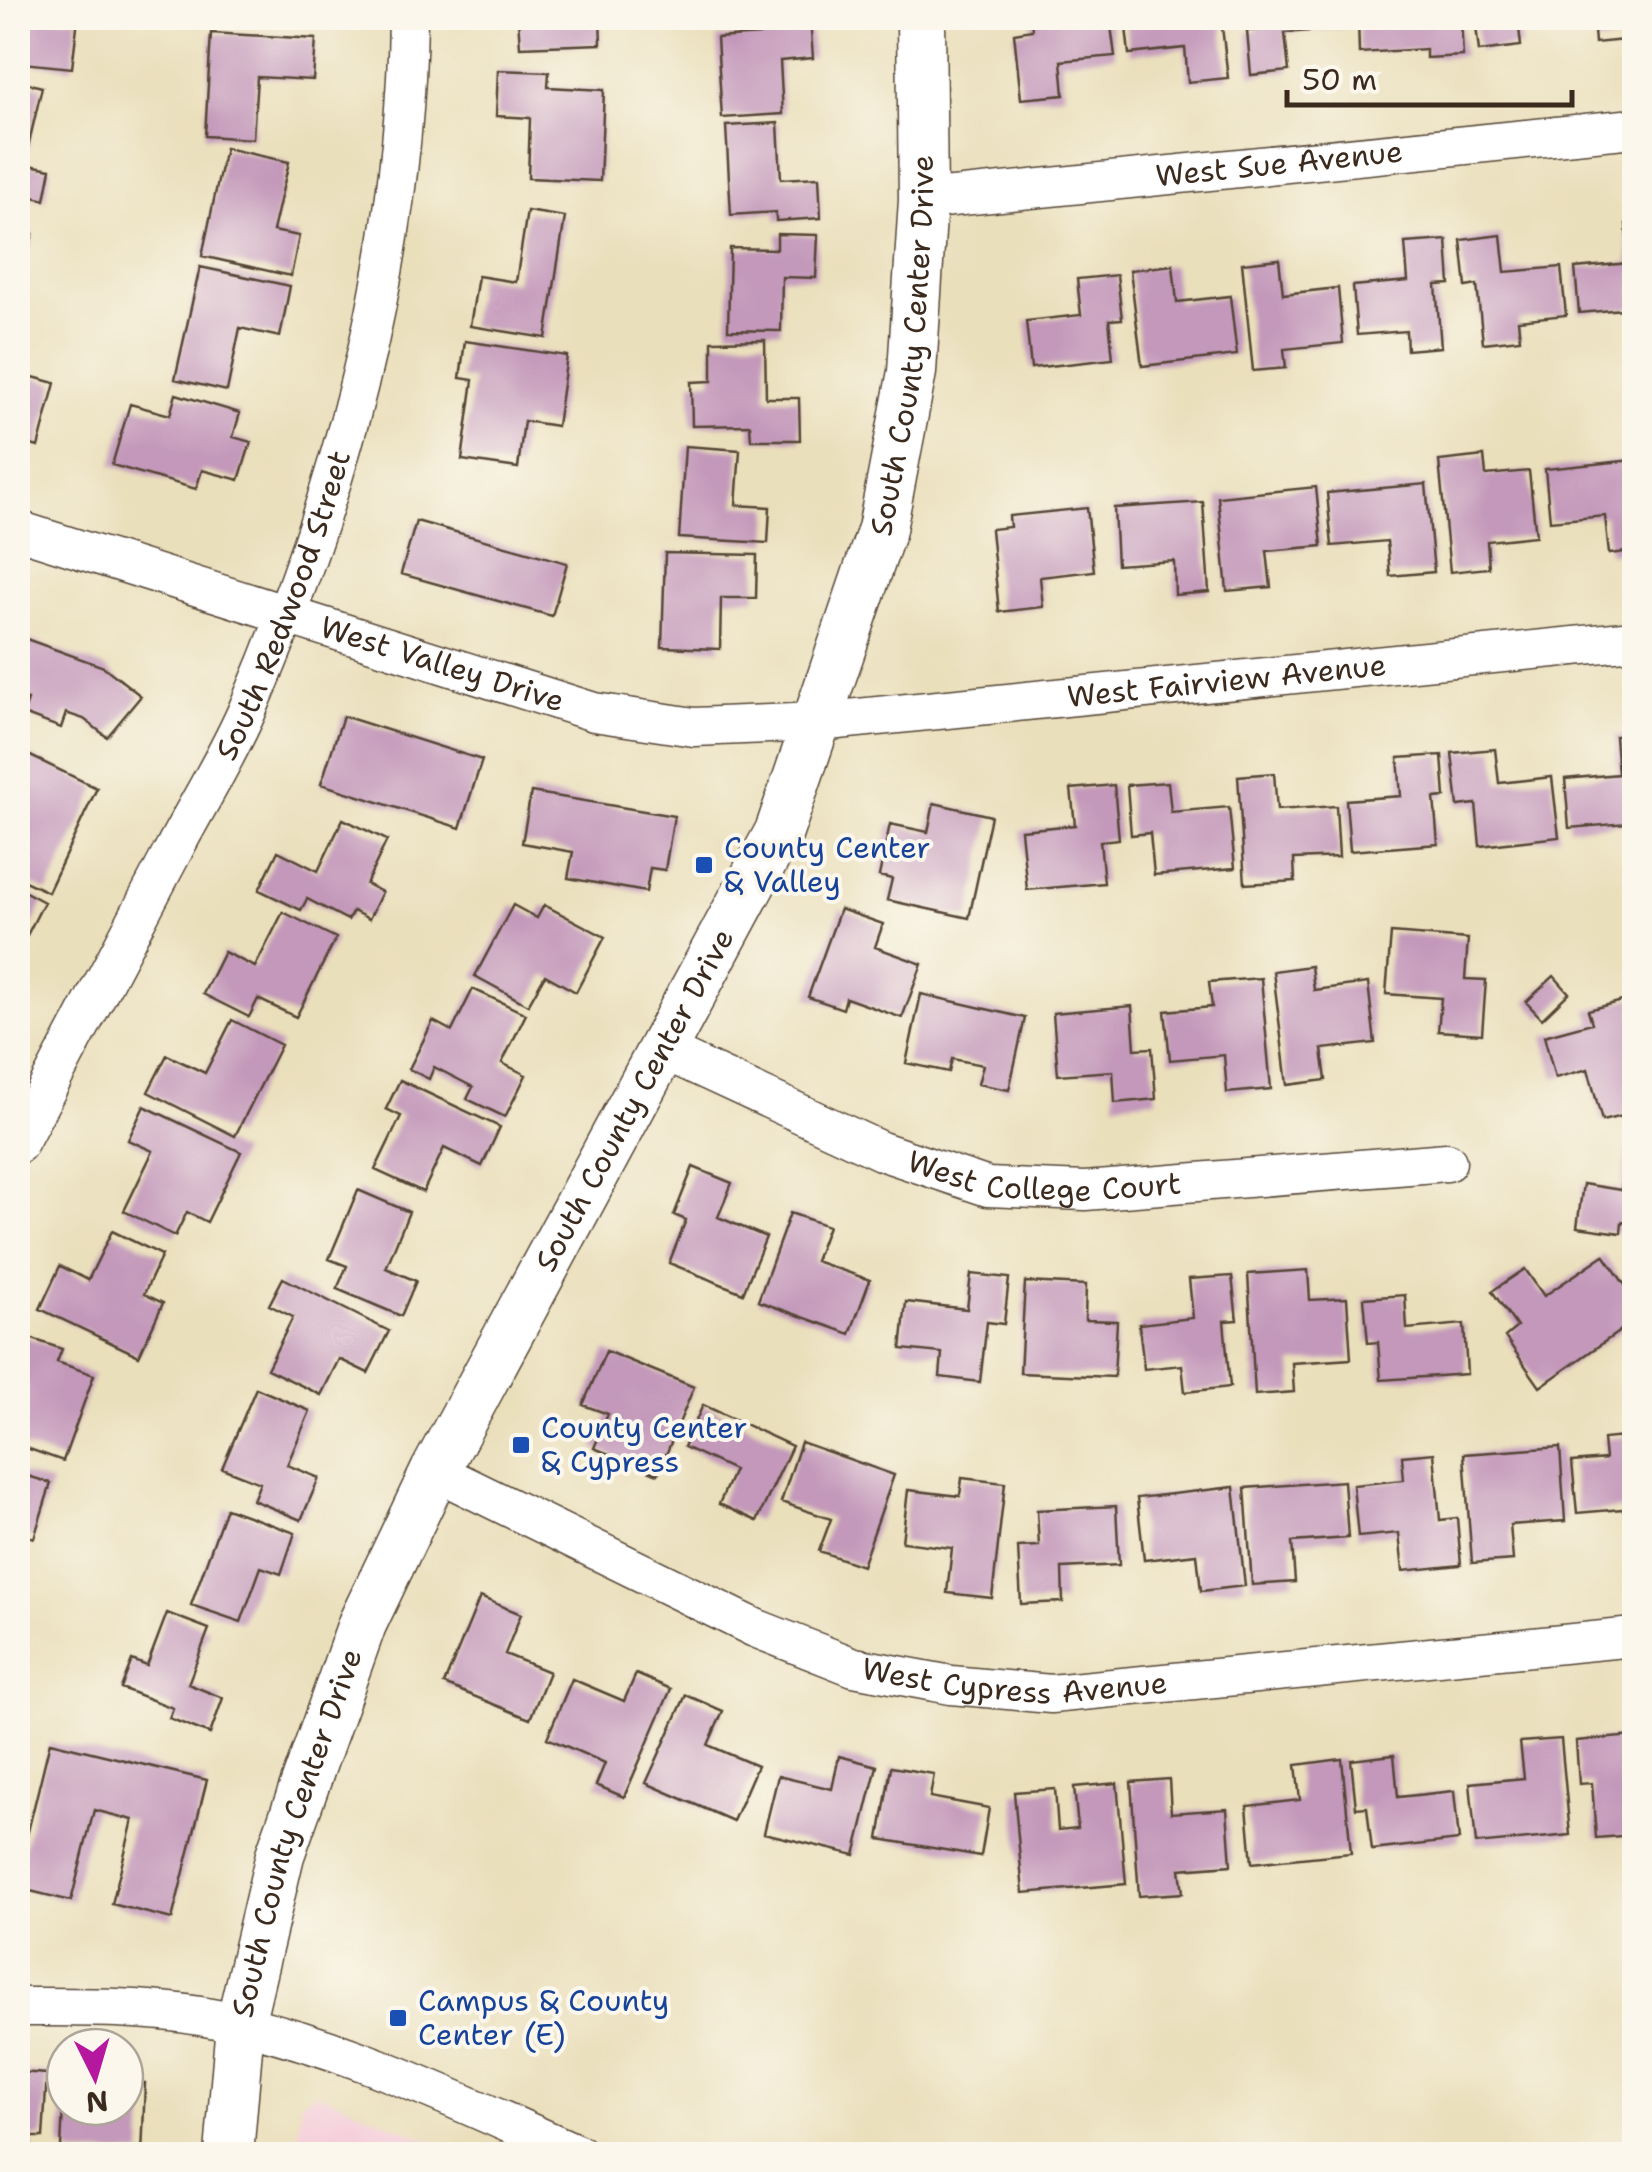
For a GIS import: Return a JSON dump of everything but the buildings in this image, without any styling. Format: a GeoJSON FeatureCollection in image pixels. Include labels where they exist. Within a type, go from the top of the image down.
{"type":"FeatureCollection","features":[{"type":"Feature","properties":{"kind":"street","name":"South Redwood Street"},"geometry":{"type":"LineString","coordinates":[[18,1144],[246,713],[315,542],[353,414],[380,298],[407,106],[408,18]]}},
{"type":"Feature","properties":{"kind":"street","name":"South County Center Drive"},"geometry":{"type":"LineString","coordinates":[[229,2154],[240,2024],[280,1855],[362,1624],[436,1470],[779,832],[882,529],[912,372],[924,200],[921,18]]}},
{"type":"Feature","properties":{"kind":"street","name":"West Sue Avenue"},"geometry":{"type":"LineString","coordinates":[[924,200],[1634,128]]}},
{"type":"Feature","properties":{"kind":"street","name":"West Valley Drive"},"geometry":{"type":"LineString","coordinates":[[18,530],[594,712],[694,727],[818,722]]}},
{"type":"Feature","properties":{"kind":"street","name":"West Fairview Avenue"},"geometry":{"type":"LineString","coordinates":[[818,722],[1634,640]]}},
{"type":"Feature","properties":{"kind":"street","name":"West College Court"},"geometry":{"type":"LineString","coordinates":[[663,1050],[881,1151],[988,1187],[1085,1190],[1447,1162]]}},
{"type":"Feature","properties":{"kind":"street","name":"West Cypress Avenue"},"geometry":{"type":"LineString","coordinates":[[436,1470],[755,1628],[854,1667],[950,1685],[1050,1694],[1634,1637]]}},
{"type":"Feature","properties":{"kind":"street"},"geometry":{"type":"LineString","coordinates":[[18,2007],[112,2007],[240,2024],[362,2059],[578,2154]]}},
{"type":"Feature","properties":{"kind":"shaded area"},"geometry":{"type":"Polygon","coordinates":[[[317,2093],[462,2154],[297,2154],[301,2101],[317,2093]]]}},
{"type":"Feature","properties":{"kind":"place","name":"County Center & Valley"},"geometry":{"type":"Point","coordinates":[704,865]}},
{"type":"Feature","properties":{"kind":"place","name":"County Center & Cypress"},"geometry":{"type":"Point","coordinates":[521,1445]}},
{"type":"Feature","properties":{"kind":"place","name":"Campus & County Center (E)"},"geometry":{"type":"Point","coordinates":[398,2018]}}]}
